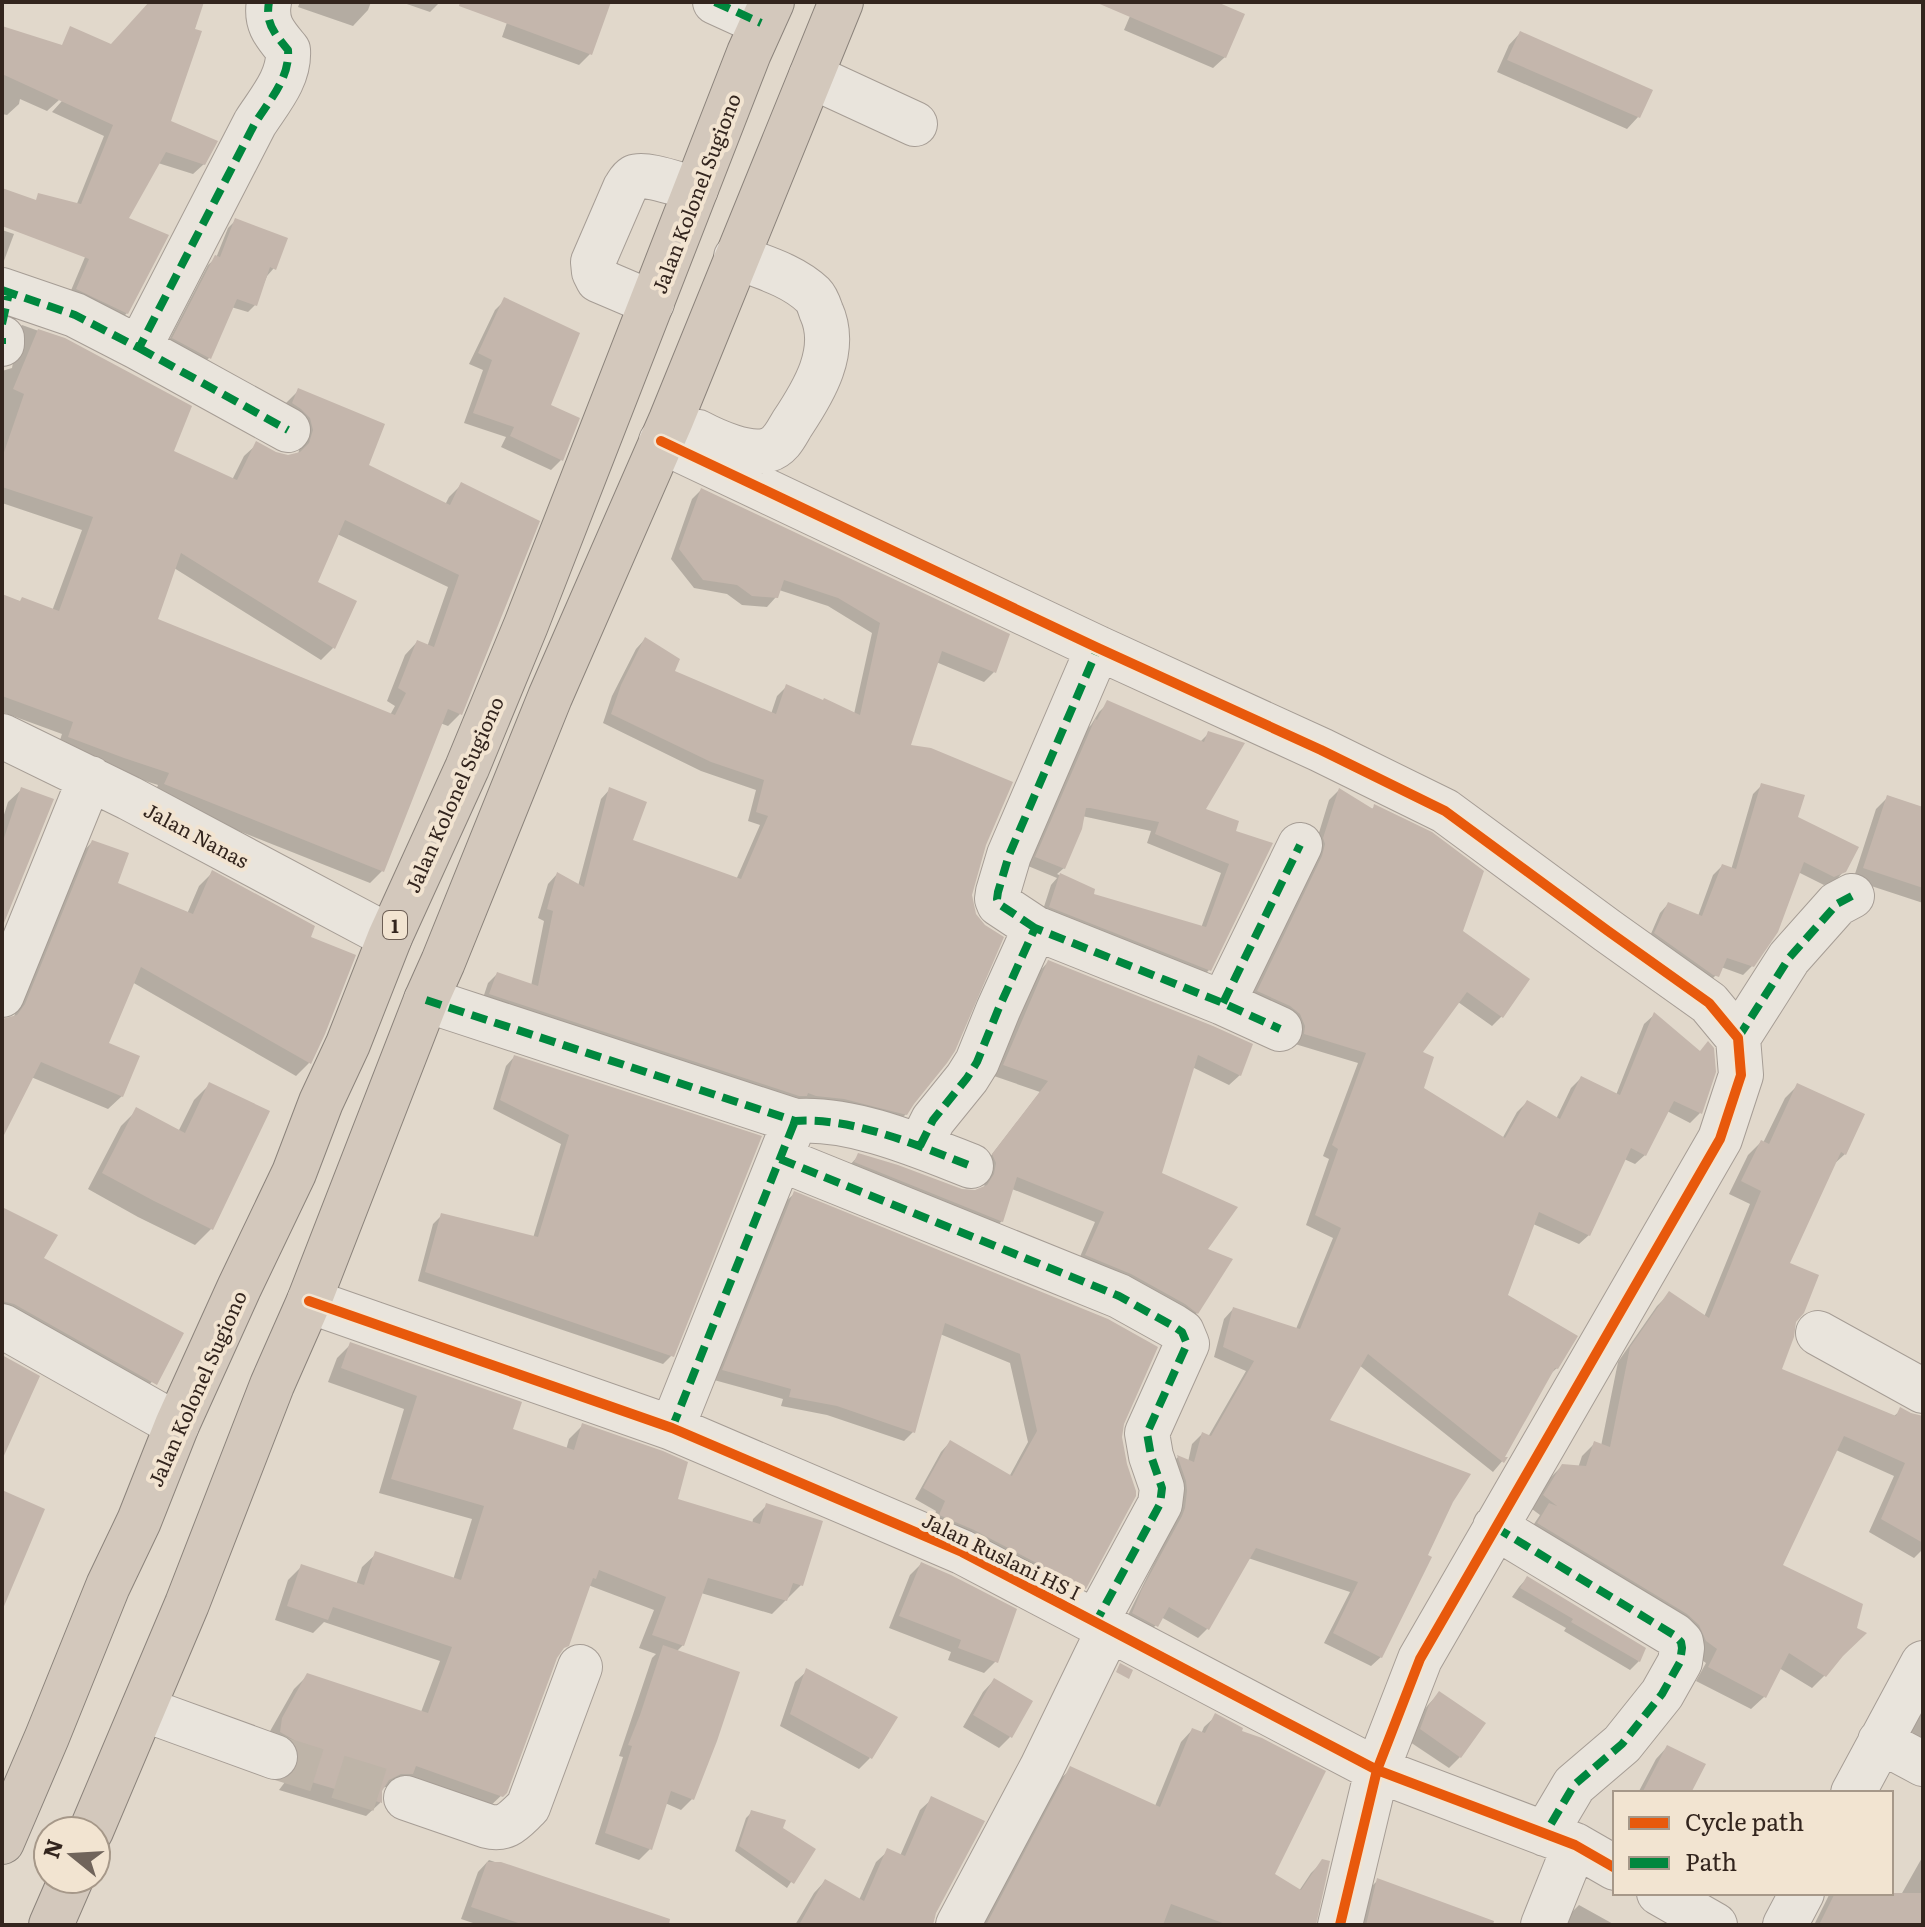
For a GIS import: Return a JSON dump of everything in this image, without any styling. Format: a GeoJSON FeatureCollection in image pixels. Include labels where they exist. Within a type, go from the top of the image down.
{"type":"FeatureCollection","features":[{"type":"Feature","properties":{"kind":"highway"},"geometry":{"type":"LineString","coordinates":[[98,1815],[187,1604],[426,1000],[550,697],[666,430],[841,2]]}},
{"type":"Feature","properties":{"kind":"highway","name":"Jalan Kolonel Sugiono"},"geometry":{"type":"LineString","coordinates":[[2,1842],[177,1425],[294,1173],[390,937],[467,768],[767,12]]}},
{"type":"Feature","properties":{"kind":"highway"},"geometry":{"type":"LineString","coordinates":[[51,1925],[64,1895]]}},
{"type":"Feature","properties":{"kind":"street"},"geometry":{"type":"LineString","coordinates":[[139,348],[287,67],[288,50],[271,30],[269,2]]}},
{"type":"Feature","properties":{"kind":"street"},"geometry":{"type":"LineString","coordinates":[[715,2],[767,12]]}},
{"type":"Feature","properties":{"kind":"street"},"geometry":{"type":"LineString","coordinates":[[811,76],[915,124]]}},
{"type":"Feature","properties":{"kind":"street"},"geometry":{"type":"LineString","coordinates":[[652,303],[598,280],[593,262],[632,178],[648,177],[696,189]]}},
{"type":"Feature","properties":{"kind":"street"},"geometry":{"type":"LineString","coordinates":[[666,430],[756,451],[767,450],[778,445],[810,398],[826,359],[827,323],[815,296],[785,275],[736,257]]}},
{"type":"Feature","properties":{"kind":"street"},"geometry":{"type":"LineString","coordinates":[[4,302],[75,315],[288,430]]}},
{"type":"Feature","properties":{"kind":"street"},"geometry":{"type":"LineString","coordinates":[[2,338],[2,344]]}},
{"type":"Feature","properties":{"kind":"street"},"geometry":{"type":"LineString","coordinates":[[666,430],[1098,648],[1321,750],[1445,811],[1709,1003],[1738,1038],[1741,1075],[1720,1139],[1420,1659],[1377,1770],[1340,1925]]}},
{"type":"Feature","properties":{"kind":"street"},"geometry":{"type":"LineString","coordinates":[[1098,648],[1009,855],[998,892],[999,904],[1035,928],[1280,1029]]}},
{"type":"Feature","properties":{"kind":"street","name":"Jalan Nanas"},"geometry":{"type":"LineString","coordinates":[[2,736],[129,798],[390,937]]}},
{"type":"Feature","properties":{"kind":"street"},"geometry":{"type":"LineString","coordinates":[[2,995],[90,778]]}},
{"type":"Feature","properties":{"kind":"street"},"geometry":{"type":"LineString","coordinates":[[1223,1003],[1300,845]]}},
{"type":"Feature","properties":{"kind":"street"},"geometry":{"type":"LineString","coordinates":[[1738,1038],[1789,958],[1837,904],[1852,896]]}},
{"type":"Feature","properties":{"kind":"street"},"geometry":{"type":"LineString","coordinates":[[920,1146],[933,1120],[977,1062],[1035,928]]}},
{"type":"Feature","properties":{"kind":"street"},"geometry":{"type":"LineString","coordinates":[[426,1000],[787,1140],[1119,1296],[1173,1326],[1186,1338],[1187,1344],[1147,1433],[1162,1488],[1160,1504],[1042,1767],[958,1925]]}},
{"type":"Feature","properties":{"kind":"street"},"geometry":{"type":"LineString","coordinates":[[672,1428],[787,1140],[816,1120],[831,1121],[920,1146],[971,1166]]}},
{"type":"Feature","properties":{"kind":"street","name":"Jalan Ruslani HS I"},"geometry":{"type":"LineString","coordinates":[[309,1301],[672,1428],[962,1552],[1377,1770],[1560,1840],[1613,1867]]}},
{"type":"Feature","properties":{"kind":"street"},"geometry":{"type":"LineString","coordinates":[[2,1326],[177,1425]]}},
{"type":"Feature","properties":{"kind":"street"},"geometry":{"type":"LineString","coordinates":[[1818,1333],[1923,1391]]}},
{"type":"Feature","properties":{"kind":"street"},"geometry":{"type":"LineString","coordinates":[[1495,1527],[1674,1635],[1682,1648],[1680,1662],[1662,1694],[1622,1744],[1574,1785],[1543,1925]]}},
{"type":"Feature","properties":{"kind":"street"},"geometry":{"type":"LineString","coordinates":[[1854,1791],[1923,1663]]}},
{"type":"Feature","properties":{"kind":"street"},"geometry":{"type":"LineString","coordinates":[[406,1798],[499,1829],[511,1823],[528,1807],[580,1667]]}},
{"type":"Feature","properties":{"kind":"street"},"geometry":{"type":"LineString","coordinates":[[143,1709],[275,1757]]}},
{"type":"Feature","properties":{"kind":"street"},"geometry":{"type":"LineString","coordinates":[[1880,1741],[1923,1764]]}},
{"type":"Feature","properties":{"kind":"street"},"geometry":{"type":"LineString","coordinates":[[1662,1895],[1715,1925]]}},
{"type":"Feature","properties":{"kind":"street"},"geometry":{"type":"LineString","coordinates":[[1785,1925],[1801,1895]]}},
{"type":"Feature","properties":{"kind":"building"},"geometry":{"type":"Polygon","coordinates":[[[149,2],[204,2],[195,29],[202,31],[171,121],[218,141],[205,165],[166,152],[129,218],[169,235],[128,314],[76,289],[89,259],[2,226],[2,188],[36,200],[38,193],[81,204],[113,125],[2,74],[2,26],[62,45],[70,26],[111,44],[149,2]]]}},
{"type":"Feature","properties":{"kind":"building"},"geometry":{"type":"Polygon","coordinates":[[[460,2],[611,2],[592,55],[459,6],[460,2]]]}},
{"type":"Feature","properties":{"kind":"building"},"geometry":{"type":"Polygon","coordinates":[[[1095,2],[1217,2],[1245,14],[1226,58],[1095,2]]]}},
{"type":"Feature","properties":{"kind":"building"},"geometry":{"type":"Polygon","coordinates":[[[1520,31],[1653,90],[1640,118],[1507,60],[1520,31]]]}},
{"type":"Feature","properties":{"kind":"building"},"geometry":{"type":"Polygon","coordinates":[[[235,218],[288,238],[276,270],[270,267],[257,306],[237,299],[211,359],[172,338],[215,255],[220,257],[235,218]]]}},
{"type":"Feature","properties":{"kind":"building"},"geometry":{"type":"Polygon","coordinates":[[[504,297],[580,333],[551,405],[580,418],[563,461],[510,436],[514,427],[473,413],[492,360],[478,353],[504,297]]]}},
{"type":"Feature","properties":{"kind":"building"},"geometry":{"type":"Polygon","coordinates":[[[38,329],[65,338],[192,406],[174,451],[237,480],[256,441],[288,455],[300,452],[309,443],[313,430],[310,418],[292,403],[298,388],[385,424],[369,465],[450,505],[461,482],[540,521],[462,715],[448,709],[384,872],[164,784],[169,773],[68,737],[73,722],[2,696],[2,594],[20,601],[22,597],[59,611],[93,517],[2,487],[2,458],[24,394],[13,389],[38,329]],[[345,520],[318,582],[357,601],[335,649],[181,553],[158,619],[395,715],[406,693],[398,688],[417,640],[434,647],[459,575],[345,520]]]}},
{"type":"Feature","properties":{"kind":"building"},"geometry":{"type":"Polygon","coordinates":[[[701,488],[1010,634],[996,673],[942,651],[911,745],[931,748],[1013,782],[986,845],[972,895],[976,914],[985,925],[1004,937],[955,1051],[907,1115],[844,1099],[808,1093],[807,1096],[799,1096],[489,994],[497,972],[538,986],[553,911],[547,909],[557,872],[584,887],[609,787],[647,802],[633,840],[741,879],[768,816],[756,812],[764,780],[711,762],[611,714],[621,685],[645,637],[680,659],[675,671],[776,714],[786,684],[860,715],[880,623],[838,598],[784,580],[778,598],[752,596],[737,585],[703,580],[679,549],[701,488]]]}},
{"type":"Feature","properties":{"kind":"building"},"geometry":{"type":"Polygon","coordinates":[[[1107,700],[1204,742],[1208,731],[1245,743],[1206,809],[1239,821],[1236,831],[1273,843],[1211,971],[1049,907],[1060,873],[1095,889],[1094,894],[1206,927],[1229,864],[1155,834],[1159,822],[1090,808],[1086,808],[1082,829],[1065,869],[1035,857],[1095,719],[1107,700]]]}},
{"type":"Feature","properties":{"kind":"building"},"geometry":{"type":"Polygon","coordinates":[[[1761,783],[1805,795],[1798,817],[1859,847],[1846,872],[1834,877],[1804,862],[1778,932],[1754,967],[1727,958],[1719,977],[1654,933],[1668,902],[1702,916],[1722,864],[1736,869],[1761,783]]]}},
{"type":"Feature","properties":{"kind":"building"},"geometry":{"type":"Polygon","coordinates":[[[21,787],[54,799],[2,928],[2,844],[21,787]]]}},
{"type":"Feature","properties":{"kind":"building"},"geometry":{"type":"Polygon","coordinates":[[[1339,788],[1373,809],[1374,804],[1432,832],[1484,871],[1463,931],[1530,979],[1503,1018],[1467,992],[1423,1052],[1434,1057],[1424,1088],[1505,1138],[1527,1100],[1560,1119],[1581,1076],[1620,1095],[1654,1012],[1700,1051],[1708,1041],[1714,1048],[1716,1072],[1702,1114],[1674,1101],[1646,1156],[1631,1148],[1590,1236],[1539,1212],[1508,1295],[1578,1336],[1558,1369],[1555,1368],[1504,1463],[1368,1354],[1330,1420],[1471,1474],[1453,1502],[1428,1555],[1432,1557],[1382,1658],[1333,1633],[1358,1582],[1256,1548],[1209,1630],[1169,1607],[1158,1627],[1132,1613],[1185,1508],[1186,1481],[1177,1455],[1194,1462],[1202,1432],[1211,1436],[1254,1361],[1223,1347],[1233,1307],[1300,1329],[1341,1228],[1315,1215],[1338,1149],[1332,1145],[1366,1053],[1304,1034],[1305,1026],[1300,1014],[1257,991],[1322,856],[1323,838],[1339,788]]]}},
{"type":"Feature","properties":{"kind":"building"},"geometry":{"type":"Polygon","coordinates":[[[1887,795],[1923,807],[1923,888],[1863,868],[1887,795]]]}},
{"type":"Feature","properties":{"kind":"building"},"geometry":{"type":"Polygon","coordinates":[[[92,840],[129,853],[118,883],[193,914],[212,870],[315,926],[311,937],[356,955],[311,1064],[141,967],[109,1043],[140,1056],[123,1097],[41,1062],[2,1139],[2,1019],[17,1015],[25,1004],[92,840]]]}},
{"type":"Feature","properties":{"kind":"building"},"geometry":{"type":"Polygon","coordinates":[[[1048,960],[1253,1044],[1241,1076],[1198,1055],[1162,1173],[1238,1207],[1208,1249],[1233,1259],[1198,1314],[1131,1274],[1085,1255],[1104,1212],[1017,1177],[1003,1222],[854,1162],[858,1153],[962,1189],[975,1190],[987,1185],[996,1163],[992,1154],[1048,1081],[1003,1065],[1048,960]]]}},
{"type":"Feature","properties":{"kind":"building"},"geometry":{"type":"Polygon","coordinates":[[[514,1055],[762,1136],[674,1357],[425,1272],[441,1213],[538,1237],[569,1135],[500,1100],[514,1055]]]}},
{"type":"Feature","properties":{"kind":"building"},"geometry":{"type":"Polygon","coordinates":[[[209,1082],[270,1111],[213,1230],[102,1173],[136,1107],[185,1133],[209,1082]]]}},
{"type":"Feature","properties":{"kind":"building"},"geometry":{"type":"Polygon","coordinates":[[[1797,1083],[1865,1114],[1846,1155],[1841,1152],[1790,1263],[1819,1275],[1804,1313],[1796,1322],[1782,1369],[1896,1416],[1900,1407],[1923,1416],[1923,1543],[1881,1519],[1905,1463],[1844,1436],[1783,1565],[1863,1604],[1857,1628],[1867,1633],[1826,1677],[1789,1653],[1766,1698],[1708,1667],[1717,1649],[1706,1641],[1699,1625],[1687,1614],[1537,1523],[1549,1503],[1557,1506],[1543,1495],[1562,1464],[1586,1466],[1594,1441],[1610,1447],[1630,1347],[1669,1291],[1709,1318],[1761,1191],[1741,1181],[1761,1140],[1769,1144],[1797,1083]]]}},
{"type":"Feature","properties":{"kind":"building"},"geometry":{"type":"Polygon","coordinates":[[[794,1191],[1108,1319],[1158,1347],[1124,1424],[1122,1437],[1136,1496],[1086,1589],[939,1515],[945,1501],[923,1488],[950,1440],[1012,1476],[1037,1431],[1020,1354],[945,1323],[915,1433],[837,1406],[789,1397],[791,1389],[722,1370],[794,1191]]]}},
{"type":"Feature","properties":{"kind":"building"},"geometry":{"type":"Polygon","coordinates":[[[2,1207],[58,1235],[44,1258],[184,1333],[157,1385],[14,1304],[2,1301],[2,1207]]]}},
{"type":"Feature","properties":{"kind":"building"},"geometry":{"type":"Polygon","coordinates":[[[350,1342],[522,1402],[513,1429],[574,1450],[582,1423],[688,1462],[678,1499],[760,1524],[766,1503],[823,1521],[803,1586],[793,1583],[787,1601],[708,1578],[684,1646],[652,1635],[666,1597],[599,1570],[596,1579],[593,1578],[569,1646],[557,1658],[503,1797],[416,1766],[413,1774],[401,1774],[389,1780],[382,1791],[382,1803],[291,1776],[299,1765],[299,1752],[294,1740],[280,1732],[282,1718],[307,1673],[428,1713],[452,1647],[333,1607],[328,1620],[287,1606],[301,1564],[364,1585],[375,1551],[461,1580],[484,1506],[391,1479],[417,1396],[341,1368],[350,1342]]]}},
{"type":"Feature","properties":{"kind":"building"},"geometry":{"type":"Polygon","coordinates":[[[2,1355],[40,1376],[2,1460],[2,1355]]]}},
{"type":"Feature","properties":{"kind":"building"},"geometry":{"type":"Polygon","coordinates":[[[2,1490],[45,1509],[2,1611],[2,1490]]]}},
{"type":"Feature","properties":{"kind":"building"},"geometry":{"type":"Polygon","coordinates":[[[921,1562],[1017,1609],[998,1663],[958,1648],[961,1640],[899,1616],[921,1562]]]}},
{"type":"Feature","properties":{"kind":"building"},"geometry":{"type":"Polygon","coordinates":[[[1527,1576],[1646,1648],[1640,1662],[1520,1588],[1527,1576]]]}},
{"type":"Feature","properties":{"kind":"building"},"geometry":{"type":"Polygon","coordinates":[[[663,1645],[740,1672],[694,1800],[671,1791],[652,1850],[605,1833],[632,1746],[628,1745],[663,1645]]]}},
{"type":"Feature","properties":{"kind":"building"},"geometry":{"type":"Polygon","coordinates":[[[1120,1663],[1133,1670],[1129,1679],[1116,1672],[1120,1663]]]}},
{"type":"Feature","properties":{"kind":"building"},"geometry":{"type":"Polygon","coordinates":[[[806,1668],[898,1717],[872,1759],[790,1714],[806,1668]]]}},
{"type":"Feature","properties":{"kind":"building"},"geometry":{"type":"Polygon","coordinates":[[[994,1678],[1033,1701],[1012,1738],[973,1715],[994,1678]]]}},
{"type":"Feature","properties":{"kind":"building"},"geometry":{"type":"Polygon","coordinates":[[[1439,1691],[1486,1723],[1461,1758],[1420,1729],[1429,1705],[1439,1691]]]}},
{"type":"Feature","properties":{"kind":"building"},"geometry":{"type":"Polygon","coordinates":[[[1215,1713],[1243,1728],[1242,1731],[1326,1771],[1275,1874],[1301,1890],[1322,1859],[1330,1861],[1316,1925],[1228,1925],[1171,1904],[1163,1925],[986,1925],[1070,1766],[1160,1807],[1192,1728],[1205,1733],[1215,1713]]]}},
{"type":"Feature","properties":{"kind":"building"},"geometry":{"type":"Polygon","coordinates":[[[1667,1745],[1706,1764],[1692,1791],[1643,1791],[1667,1745]]]}},
{"type":"Feature","properties":{"kind":"building"},"geometry":{"type":"Polygon","coordinates":[[[931,1796],[985,1821],[936,1913],[933,1925],[799,1925],[825,1879],[864,1901],[887,1848],[905,1856],[931,1796]]]}},
{"type":"Feature","properties":{"kind":"building"},"geometry":{"type":"Polygon","coordinates":[[[751,1810],[786,1820],[783,1828],[816,1849],[794,1884],[739,1846],[751,1810]]]}},
{"type":"Feature","properties":{"kind":"building"},"geometry":{"type":"Polygon","coordinates":[[[487,1862],[501,1862],[670,1919],[669,1925],[524,1925],[471,1907],[487,1862]]]}},
{"type":"Feature","properties":{"kind":"building"},"geometry":{"type":"Polygon","coordinates":[[[1377,1878],[1494,1921],[1493,1925],[1366,1925],[1377,1878]]]}},
{"type":"Feature","properties":{"kind":"building"},"geometry":{"type":"Polygon","coordinates":[[[1923,1893],[1923,1925],[1819,1925],[1834,1895],[1923,1893]]]}},
{"type":"Feature","properties":{"kind":"tunnel"},"geometry":{"type":"LineString","coordinates":[[275,1757],[406,1798]]}},
{"type":"Feature","properties":{"kind":"marked path"},"geometry":{"type":"LineString","coordinates":[[2,290],[75,315],[139,348],[255,123],[286,70],[288,50],[270,23],[269,2]]}},
{"type":"Feature","properties":{"kind":"marked path"},"geometry":{"type":"LineString","coordinates":[[715,2],[761,23]]}},
{"type":"Feature","properties":{"kind":"marked path"},"geometry":{"type":"LineString","coordinates":[[2,324],[9,293]]}},
{"type":"Feature","properties":{"kind":"marked path"},"geometry":{"type":"LineString","coordinates":[[2,338],[2,344]]}},
{"type":"Feature","properties":{"kind":"marked path"},"geometry":{"type":"LineString","coordinates":[[139,348],[288,430]]}},
{"type":"Feature","properties":{"kind":"marked path"},"geometry":{"type":"LineString","coordinates":[[1035,928],[999,904],[998,892],[1009,855],[1098,648]]}},
{"type":"Feature","properties":{"kind":"marked path"},"geometry":{"type":"LineString","coordinates":[[1223,1003],[1300,845]]}},
{"type":"Feature","properties":{"kind":"marked path"},"geometry":{"type":"LineString","coordinates":[[1738,1038],[1789,958],[1837,904],[1852,896]]}},
{"type":"Feature","properties":{"kind":"marked path"},"geometry":{"type":"LineString","coordinates":[[920,1146],[933,1120],[977,1062],[1035,928],[1280,1029]]}},
{"type":"Feature","properties":{"kind":"marked path"},"geometry":{"type":"LineString","coordinates":[[426,1000],[795,1121],[839,1123],[861,1128],[907,1141],[971,1166]]}},
{"type":"Feature","properties":{"kind":"marked path"},"geometry":{"type":"LineString","coordinates":[[672,1428],[795,1121]]}},
{"type":"Feature","properties":{"kind":"marked path"},"geometry":{"type":"LineString","coordinates":[[780,1159],[1119,1296],[1182,1332],[1187,1344],[1147,1433],[1162,1488],[1160,1504],[1096,1622]]}},
{"type":"Feature","properties":{"kind":"marked path"},"geometry":{"type":"LineString","coordinates":[[1495,1527],[1674,1635],[1682,1648],[1680,1662],[1662,1694],[1622,1744],[1574,1785],[1545,1834]]}},
{"type":"Feature","properties":{"kind":"cycle path"},"geometry":{"type":"LineString","coordinates":[[661,441],[1445,811],[1709,1003],[1738,1038],[1741,1075],[1720,1139],[1420,1659],[1377,1770],[1340,1925]]}},
{"type":"Feature","properties":{"kind":"cycle path"},"geometry":{"type":"LineString","coordinates":[[309,1301],[672,1428],[962,1552],[1377,1770],[1575,1845],[1613,1867]]}}]}
